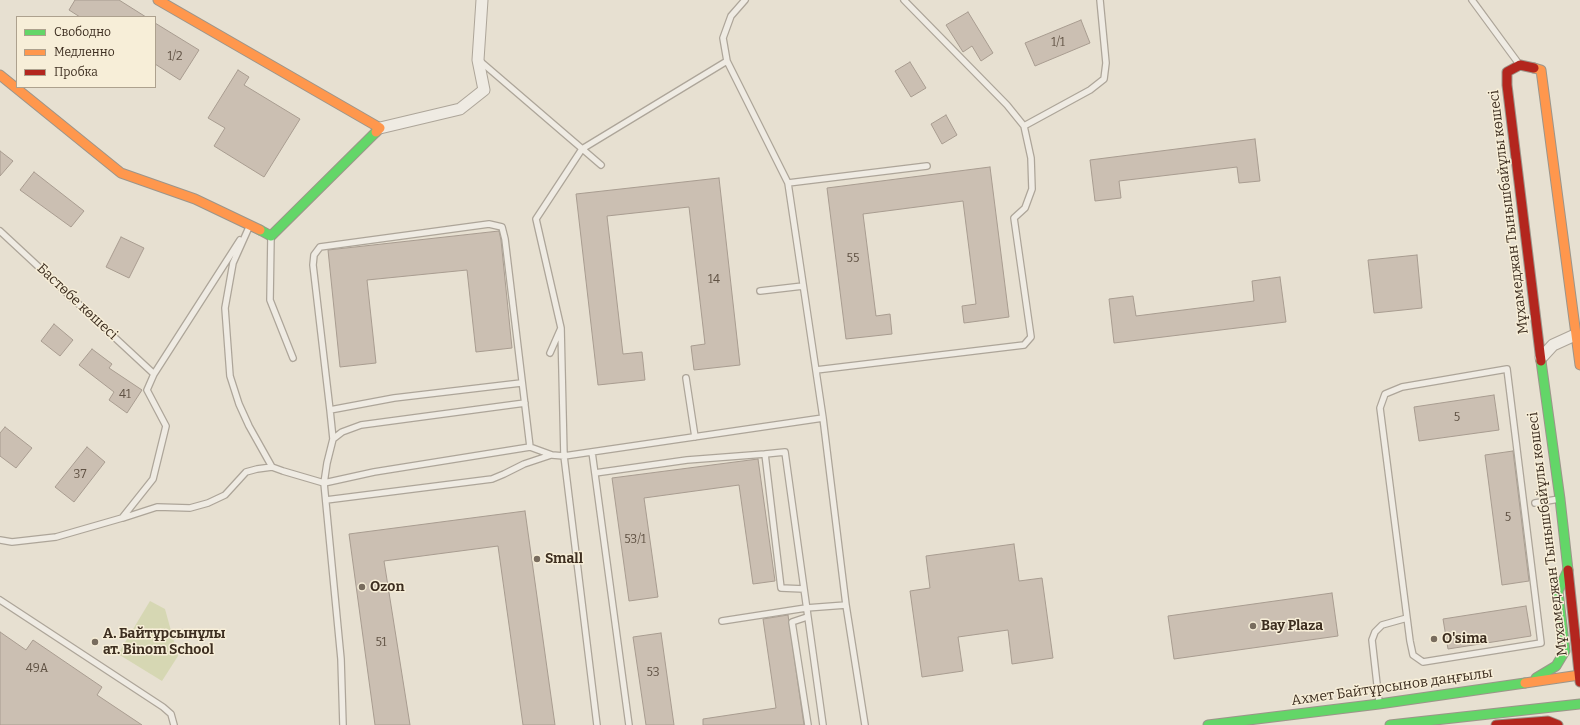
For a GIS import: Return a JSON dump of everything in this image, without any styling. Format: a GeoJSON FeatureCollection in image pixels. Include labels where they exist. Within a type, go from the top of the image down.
{"type":"FeatureCollection","features":[{"type":"Feature","properties":{"kind":"street"},"geometry":{"type":"LineString","coordinates":[[158,0],[380,128]]}},
{"type":"Feature","properties":{"kind":"street"},"geometry":{"type":"LineString","coordinates":[[16,88],[121,173],[195,199],[250,224],[271,236],[380,128],[460,109],[484,90],[478,60],[482,0]]}},
{"type":"Feature","properties":{"kind":"street"},"geometry":{"type":"LineString","coordinates":[[1520,65],[1540,70],[1577,317],[1576,335],[1580,365]]}},
{"type":"Feature","properties":{"kind":"street","name":"Мұхамеджан Тынышбайұлы көшесі"},"geometry":{"type":"LineString","coordinates":[[1520,65],[1507,72],[1507,85],[1560,499],[1580,677]]}},
{"type":"Feature","properties":{"kind":"street"},"geometry":{"type":"LineString","coordinates":[[0,75],[16,88]]}},
{"type":"Feature","properties":{"kind":"street"},"geometry":{"type":"LineString","coordinates":[[1541,358],[1553,345],[1576,335]]}},
{"type":"Feature","properties":{"kind":"street"},"geometry":{"type":"LineString","coordinates":[[1531,682],[1556,666],[1565,651],[1558,590],[1568,570]]}},
{"type":"Feature","properties":{"kind":"street","name":"Ахмет Байтұрсынов даңғылы"},"geometry":{"type":"LineString","coordinates":[[1208,725],[1379,704],[1531,682],[1580,677]]}},
{"type":"Feature","properties":{"kind":"street"},"geometry":{"type":"LineString","coordinates":[[1390,725],[1580,704]]}},
{"type":"Feature","properties":{"kind":"street"},"geometry":{"type":"LineString","coordinates":[[1448,718],[1476,725]]}},
{"type":"Feature","properties":{"kind":"street"},"geometry":{"type":"LineString","coordinates":[[1496,725],[1548,721],[1558,725]]}},
{"type":"Feature","properties":{"kind":"lane"},"geometry":{"type":"LineString","coordinates":[[745,0],[731,16],[723,38],[727,61],[788,183],[823,418],[846,606],[865,725]]}},
{"type":"Feature","properties":{"kind":"lane"},"geometry":{"type":"LineString","coordinates":[[816,370],[1024,345],[1031,336],[1014,218],[1025,208],[1032,189],[1031,158],[1024,126],[1008,105],[904,0]]}},
{"type":"Feature","properties":{"kind":"lane"},"geometry":{"type":"LineString","coordinates":[[1024,126],[1090,90],[1104,79],[1106,63],[1100,0]]}},
{"type":"Feature","properties":{"kind":"lane"},"geometry":{"type":"LineString","coordinates":[[1472,0],[1520,65]]}},
{"type":"Feature","properties":{"kind":"lane"},"geometry":{"type":"LineString","coordinates":[[478,60],[602,165]]}},
{"type":"Feature","properties":{"kind":"lane"},"geometry":{"type":"LineString","coordinates":[[597,725],[564,456],[561,328],[536,219],[582,149],[727,61]]}},
{"type":"Feature","properties":{"kind":"lane"},"geometry":{"type":"LineString","coordinates":[[788,183],[927,166]]}},
{"type":"Feature","properties":{"kind":"lane"},"geometry":{"type":"LineString","coordinates":[[122,518],[154,479],[166,426],[147,390],[154,374],[250,224]]}},
{"type":"Feature","properties":{"kind":"lane"},"geometry":{"type":"LineString","coordinates":[[250,224],[233,262],[225,308],[228,356],[230,376],[239,404],[249,426],[272,467]]}},
{"type":"Feature","properties":{"kind":"lane"},"geometry":{"type":"LineString","coordinates":[[343,725],[341,659],[324,483],[332,439],[313,265],[314,255],[320,247],[489,224],[502,227],[505,239],[530,447]]}},
{"type":"Feature","properties":{"kind":"lane","name":"Бастөбе көшесі"},"geometry":{"type":"LineString","coordinates":[[0,231],[154,374]]}},
{"type":"Feature","properties":{"kind":"lane"},"geometry":{"type":"LineString","coordinates":[[271,236],[270,300],[293,358]]}},
{"type":"Feature","properties":{"kind":"lane"},"geometry":{"type":"LineString","coordinates":[[760,291],[803,286]]}},
{"type":"Feature","properties":{"kind":"lane"},"geometry":{"type":"LineString","coordinates":[[550,353],[561,328]]}},
{"type":"Feature","properties":{"kind":"lane"},"geometry":{"type":"LineString","coordinates":[[1507,369],[1541,643],[1423,662],[1413,655],[1407,618],[1380,408],[1386,394],[1402,387],[1507,369]]}},
{"type":"Feature","properties":{"kind":"lane"},"geometry":{"type":"LineString","coordinates":[[686,378],[695,437]]}},
{"type":"Feature","properties":{"kind":"lane"},"geometry":{"type":"LineString","coordinates":[[330,410],[394,398],[522,383]]}},
{"type":"Feature","properties":{"kind":"lane"},"geometry":{"type":"LineString","coordinates":[[332,439],[342,432],[361,425],[525,403]]}},
{"type":"Feature","properties":{"kind":"lane"},"geometry":{"type":"LineString","coordinates":[[0,540],[12,542],[56,537],[157,507],[190,508],[208,503],[225,495],[246,472],[257,468],[272,467],[302,478],[324,483],[374,472],[530,447],[552,455],[564,456],[823,418]]}},
{"type":"Feature","properties":{"kind":"lane"},"geometry":{"type":"LineString","coordinates":[[592,452],[629,725]]}},
{"type":"Feature","properties":{"kind":"lane"},"geometry":{"type":"LineString","coordinates":[[595,473],[687,460],[785,452],[823,725]]}},
{"type":"Feature","properties":{"kind":"lane"},"geometry":{"type":"LineString","coordinates":[[765,454],[781,588],[804,589]]}},
{"type":"Feature","properties":{"kind":"lane"},"geometry":{"type":"LineString","coordinates":[[326,500],[492,478],[524,464],[552,455]]}},
{"type":"Feature","properties":{"kind":"lane"},"geometry":{"type":"LineString","coordinates":[[1535,503],[1560,499]]}},
{"type":"Feature","properties":{"kind":"lane"},"geometry":{"type":"LineString","coordinates":[[0,600],[162,707],[171,714],[174,725]]}},
{"type":"Feature","properties":{"kind":"lane"},"geometry":{"type":"LineString","coordinates":[[722,621],[806,608],[846,606]]}},
{"type":"Feature","properties":{"kind":"lane"},"geometry":{"type":"LineString","coordinates":[[807,617],[792,622],[808,725]]}},
{"type":"Feature","properties":{"kind":"lane"},"geometry":{"type":"LineString","coordinates":[[1379,704],[1372,640],[1375,632],[1382,625],[1407,618]]}},
{"type":"Feature","properties":{"kind":"green space"},"geometry":{"type":"Polygon","coordinates":[[[150,601],[165,609],[178,656],[162,681],[118,654],[150,601]]]}},
{"type":"Feature","properties":{"kind":"building"},"geometry":{"type":"Polygon","coordinates":[[[75,0],[119,0],[144,16],[78,16],[69,10],[75,0]]]}},
{"type":"Feature","properties":{"kind":"building"},"geometry":{"type":"Polygon","coordinates":[[[968,12],[993,53],[981,61],[972,46],[963,52],[946,25],[968,12]]]}},
{"type":"Feature","properties":{"kind":"building"},"geometry":{"type":"Polygon","coordinates":[[[1081,20],[1090,43],[1035,66],[1025,43],[1081,20]]]}},
{"type":"Feature","properties":{"kind":"building"},"geometry":{"type":"Polygon","coordinates":[[[156,24],[199,50],[180,80],[156,65],[156,24]]]}},
{"type":"Feature","properties":{"kind":"building"},"geometry":{"type":"Polygon","coordinates":[[[910,62],[926,88],[911,97],[895,71],[910,62]]]}},
{"type":"Feature","properties":{"kind":"building"},"geometry":{"type":"Polygon","coordinates":[[[238,70],[249,77],[244,85],[300,119],[264,177],[214,146],[225,128],[208,118],[238,70]]]}},
{"type":"Feature","properties":{"kind":"building"},"geometry":{"type":"Polygon","coordinates":[[[946,115],[957,135],[942,144],[931,124],[946,115]]]}},
{"type":"Feature","properties":{"kind":"building"},"geometry":{"type":"Polygon","coordinates":[[[1255,139],[1260,181],[1239,183],[1237,167],[1119,181],[1121,198],[1095,201],[1090,160],[1255,139]]]}},
{"type":"Feature","properties":{"kind":"building"},"geometry":{"type":"Polygon","coordinates":[[[0,151],[13,161],[0,176],[0,151]]]}},
{"type":"Feature","properties":{"kind":"building"},"geometry":{"type":"Polygon","coordinates":[[[990,167],[1009,317],[964,323],[962,306],[976,304],[963,201],[863,214],[876,316],[890,314],[892,334],[846,339],[827,188],[990,167]]]}},
{"type":"Feature","properties":{"kind":"building"},"geometry":{"type":"Polygon","coordinates":[[[34,172],[84,211],[71,227],[20,190],[34,172]]]}},
{"type":"Feature","properties":{"kind":"building"},"geometry":{"type":"Polygon","coordinates":[[[719,178],[740,365],[694,370],[691,346],[705,344],[689,207],[607,216],[623,354],[642,352],[645,380],[598,385],[576,194],[719,178]]]}},
{"type":"Feature","properties":{"kind":"building"},"geometry":{"type":"Polygon","coordinates":[[[499,231],[512,348],[476,352],[467,270],[367,280],[376,363],[340,367],[328,250],[499,231]]]}},
{"type":"Feature","properties":{"kind":"building"},"geometry":{"type":"Polygon","coordinates":[[[121,237],[144,248],[129,278],[106,267],[121,237]]]}},
{"type":"Feature","properties":{"kind":"building"},"geometry":{"type":"Polygon","coordinates":[[[1417,255],[1422,308],[1374,313],[1368,260],[1417,255]]]}},
{"type":"Feature","properties":{"kind":"building"},"geometry":{"type":"Polygon","coordinates":[[[1280,277],[1286,322],[1114,343],[1109,299],[1133,296],[1136,316],[1254,301],[1252,281],[1280,277]]]}},
{"type":"Feature","properties":{"kind":"building"},"geometry":{"type":"Polygon","coordinates":[[[54,324],[73,340],[60,356],[41,341],[54,324]]]}},
{"type":"Feature","properties":{"kind":"building"},"geometry":{"type":"Polygon","coordinates":[[[92,349],[112,364],[109,368],[142,390],[127,413],[109,400],[114,392],[79,365],[92,349]]]}},
{"type":"Feature","properties":{"kind":"building"},"geometry":{"type":"Polygon","coordinates":[[[1494,395],[1499,430],[1419,441],[1414,407],[1494,395]]]}},
{"type":"Feature","properties":{"kind":"building"},"geometry":{"type":"Polygon","coordinates":[[[5,427],[32,448],[16,468],[0,456],[0,433],[5,427]]]}},
{"type":"Feature","properties":{"kind":"building"},"geometry":{"type":"Polygon","coordinates":[[[87,447],[105,462],[74,502],[55,487],[87,447]]]}},
{"type":"Feature","properties":{"kind":"building"},"geometry":{"type":"Polygon","coordinates":[[[1513,451],[1529,581],[1502,585],[1485,455],[1513,451]]]}},
{"type":"Feature","properties":{"kind":"building"},"geometry":{"type":"Polygon","coordinates":[[[758,459],[775,581],[753,584],[739,485],[644,498],[658,597],[629,601],[612,478],[758,459]]]}},
{"type":"Feature","properties":{"kind":"building"},"geometry":{"type":"Polygon","coordinates":[[[525,511],[555,725],[523,725],[498,546],[384,561],[410,725],[375,725],[349,534],[525,511]]]}},
{"type":"Feature","properties":{"kind":"building"},"geometry":{"type":"Polygon","coordinates":[[[1014,544],[1019,581],[1042,578],[1053,658],[1012,664],[1008,630],[958,637],[963,671],[922,677],[910,591],[930,588],[926,556],[1014,544]]]}},
{"type":"Feature","properties":{"kind":"building","name":"Bay Plaza"},"geometry":{"type":"Polygon","coordinates":[[[1332,593],[1338,636],[1174,659],[1168,616],[1332,593]]]}},
{"type":"Feature","properties":{"kind":"building"},"geometry":{"type":"Polygon","coordinates":[[[1526,606],[1531,636],[1448,649],[1443,619],[1526,606]]]}},
{"type":"Feature","properties":{"kind":"building"},"geometry":{"type":"Polygon","coordinates":[[[788,615],[804,725],[703,725],[703,719],[776,708],[763,619],[788,615]]]}},
{"type":"Feature","properties":{"kind":"building"},"geometry":{"type":"Polygon","coordinates":[[[0,632],[26,650],[33,640],[102,687],[97,695],[142,725],[0,725],[0,632]]]}},
{"type":"Feature","properties":{"kind":"building"},"geometry":{"type":"Polygon","coordinates":[[[661,633],[674,725],[646,725],[633,637],[661,633]]]}},
{"type":"Feature","properties":{"kind":"traffic: fast"},"geometry":{"type":"LineString","coordinates":[[260,230],[271,236],[376,132]]}},
{"type":"Feature","properties":{"kind":"traffic: fast"},"geometry":{"type":"LineString","coordinates":[[1541,361],[1568,570]]}},
{"type":"Feature","properties":{"kind":"traffic: fast"},"geometry":{"type":"LineString","coordinates":[[1536,678],[1556,666],[1565,651],[1558,591],[1568,570]]}},
{"type":"Feature","properties":{"kind":"traffic: fast"},"geometry":{"type":"LineString","coordinates":[[1208,725],[1379,704],[1525,683]]}},
{"type":"Feature","properties":{"kind":"traffic: fast"},"geometry":{"type":"LineString","coordinates":[[1390,725],[1580,704]]}},
{"type":"Feature","properties":{"kind":"traffic: slow"},"geometry":{"type":"LineString","coordinates":[[158,0],[380,128],[376,132]]}},
{"type":"Feature","properties":{"kind":"traffic: slow"},"geometry":{"type":"LineString","coordinates":[[1534,68],[1541,70],[1580,365]]}},
{"type":"Feature","properties":{"kind":"traffic: slow"},"geometry":{"type":"LineString","coordinates":[[0,75],[16,88]]}},
{"type":"Feature","properties":{"kind":"traffic: slow"},"geometry":{"type":"LineString","coordinates":[[16,88],[121,173],[195,199],[260,230]]}},
{"type":"Feature","properties":{"kind":"traffic: slow"},"geometry":{"type":"LineString","coordinates":[[1525,683],[1580,675]]}},
{"type":"Feature","properties":{"kind":"traffic: jam"},"geometry":{"type":"LineString","coordinates":[[1534,68],[1520,65],[1507,72],[1507,85],[1541,361]]}},
{"type":"Feature","properties":{"kind":"traffic: jam"},"geometry":{"type":"LineString","coordinates":[[1568,570],[1580,682]]}},
{"type":"Feature","properties":{"kind":"traffic: jam"},"geometry":{"type":"LineString","coordinates":[[1496,725],[1548,721],[1558,725]]}},
{"type":"Feature","properties":{"kind":"place","name":"Small"},"geometry":{"type":"Point","coordinates":[537,559]}},
{"type":"Feature","properties":{"kind":"place","name":"Ozon"},"geometry":{"type":"Point","coordinates":[362,587]}},
{"type":"Feature","properties":{"kind":"place","name":"Bay Plaza"},"geometry":{"type":"Point","coordinates":[1253,626]}},
{"type":"Feature","properties":{"kind":"place","name":"O'sima"},"geometry":{"type":"Point","coordinates":[1434,639]}},
{"type":"Feature","properties":{"kind":"place","name":"А. Байтұрсынұлы ат. Binom School"},"geometry":{"type":"Point","coordinates":[95,642]}}]}
